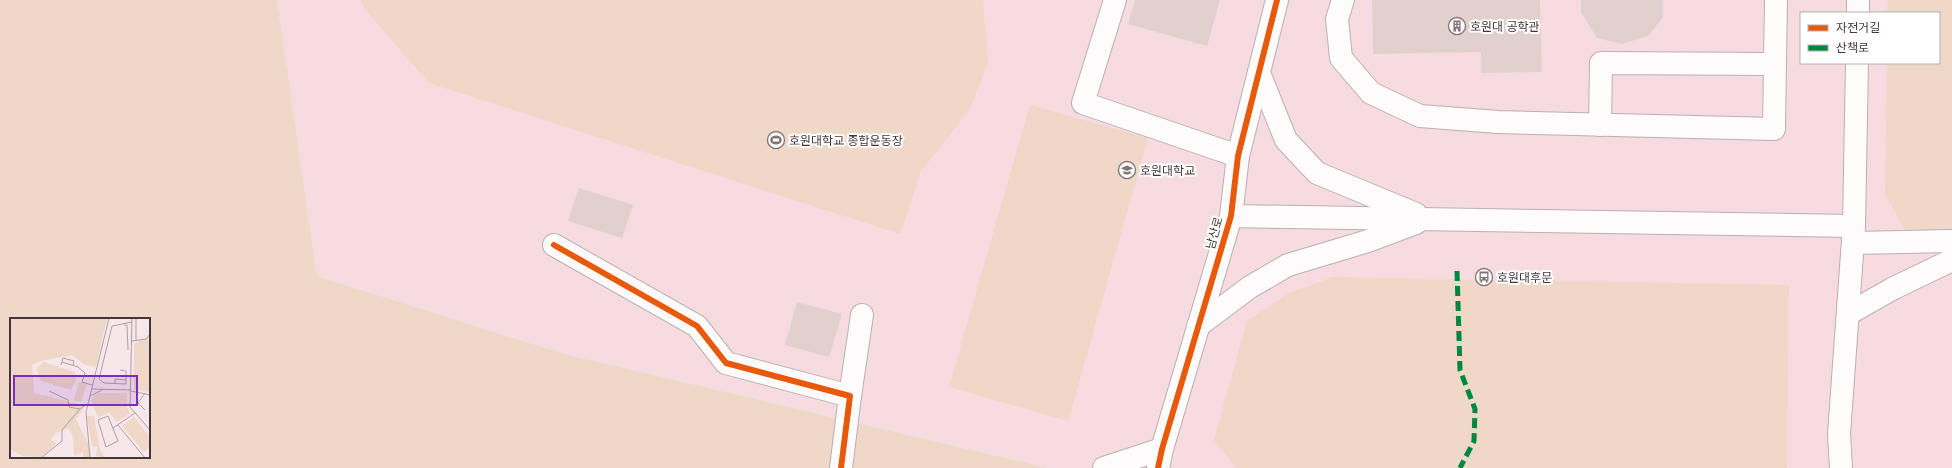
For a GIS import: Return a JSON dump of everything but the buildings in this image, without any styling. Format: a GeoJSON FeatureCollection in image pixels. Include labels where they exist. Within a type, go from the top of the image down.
{"type":"FeatureCollection","features":[{"type":"Feature","properties":{"kind":"street"},"geometry":{"type":"LineString","coordinates":[[1115,0],[1083,103],[1238,156]]}},
{"type":"Feature","properties":{"kind":"street","name":"남산로"},"geometry":{"type":"LineString","coordinates":[[1160,459],[1231,216],[1238,156],[1277,0]]}},
{"type":"Feature","properties":{"kind":"street"},"geometry":{"type":"LineString","coordinates":[[1343,0],[1337,19],[1342,58],[1371,93],[1420,116],[1498,122],[1774,129],[1776,0]]}},
{"type":"Feature","properties":{"kind":"street"},"geometry":{"type":"LineString","coordinates":[[1858,0],[1858,12]]}},
{"type":"Feature","properties":{"kind":"street"},"geometry":{"type":"LineString","coordinates":[[1600,125],[1602,63],[1775,64]]}},
{"type":"Feature","properties":{"kind":"street"},"geometry":{"type":"LineString","coordinates":[[1841,468],[1839,434],[1853,234],[1857,64]]}},
{"type":"Feature","properties":{"kind":"street"},"geometry":{"type":"LineString","coordinates":[[1259,73],[1286,140],[1317,173],[1426,219]]}},
{"type":"Feature","properties":{"kind":"street"},"geometry":{"type":"LineString","coordinates":[[1231,216],[1426,219],[1853,234],[1952,241]]}},
{"type":"Feature","properties":{"kind":"street"},"geometry":{"type":"LineString","coordinates":[[1198,326],[1250,287],[1288,265],[1368,241],[1426,219]]}},
{"type":"Feature","properties":{"kind":"street"},"geometry":{"type":"LineString","coordinates":[[554,245],[697,326],[726,363],[850,396]]}},
{"type":"Feature","properties":{"kind":"street"},"geometry":{"type":"LineString","coordinates":[[1848,314],[1892,289],[1952,260]]}},
{"type":"Feature","properties":{"kind":"street"},"geometry":{"type":"LineString","coordinates":[[841,468],[862,315]]}},
{"type":"Feature","properties":{"kind":"street"},"geometry":{"type":"LineString","coordinates":[[1104,468],[1160,459]]}},
{"type":"Feature","properties":{"kind":"shaded area"},"geometry":{"type":"Polygon","coordinates":[[[0,0],[277,0],[317,276],[564,354],[1048,468],[0,468],[0,0]]]}},
{"type":"Feature","properties":{"kind":"shaded area","name":"호원대학교"},"geometry":{"type":"Polygon","coordinates":[[[277,0],[1952,0],[1952,468],[1048,468],[564,354],[317,276],[277,0]]]}},
{"type":"Feature","properties":{"kind":"shaded area","name":"호원대학교 종합운동장"},"geometry":{"type":"Polygon","coordinates":[[[361,0],[983,0],[988,62],[970,109],[921,171],[900,234],[429,83],[364,8],[361,0]]]}},
{"type":"Feature","properties":{"kind":"shaded area"},"geometry":{"type":"Polygon","coordinates":[[[1888,0],[1952,0],[1952,228],[1908,236],[1885,194],[1887,64],[1940,64],[1940,12],[1887,12],[1888,0]]]}},
{"type":"Feature","properties":{"kind":"shaded area"},"geometry":{"type":"Polygon","coordinates":[[[1030,105],[1148,138],[1068,421],[949,387],[1030,105]]]}},
{"type":"Feature","properties":{"kind":"shaded area"},"geometry":{"type":"Polygon","coordinates":[[[1332,277],[1789,285],[1787,468],[1236,468],[1214,440],[1247,321],[1288,294],[1332,277]]]}},
{"type":"Feature","properties":{"kind":"marked path"},"geometry":{"type":"LineString","coordinates":[[1457,271],[1460,370],[1475,409],[1474,441],[1460,468]]}},
{"type":"Feature","properties":{"kind":"cycle path"},"geometry":{"type":"LineString","coordinates":[[1158,468],[1162,449],[1231,216],[1238,156],[1277,0]]}},
{"type":"Feature","properties":{"kind":"cycle path"},"geometry":{"type":"LineString","coordinates":[[554,245],[697,326],[726,363],[850,396],[841,468]]}},
{"type":"Feature","properties":{"kind":"place","name":"호원대 공학관"},"geometry":{"type":"Point","coordinates":[1457,26]}},
{"type":"Feature","properties":{"kind":"place","name":"호원대학교 종합운동장"},"geometry":{"type":"Point","coordinates":[776,140]}},
{"type":"Feature","properties":{"kind":"place","name":"호원대학교"},"geometry":{"type":"Point","coordinates":[1127,170]}},
{"type":"Feature","properties":{"kind":"place","name":"호원대후문"},"geometry":{"type":"Point","coordinates":[1484,277]}}]}
